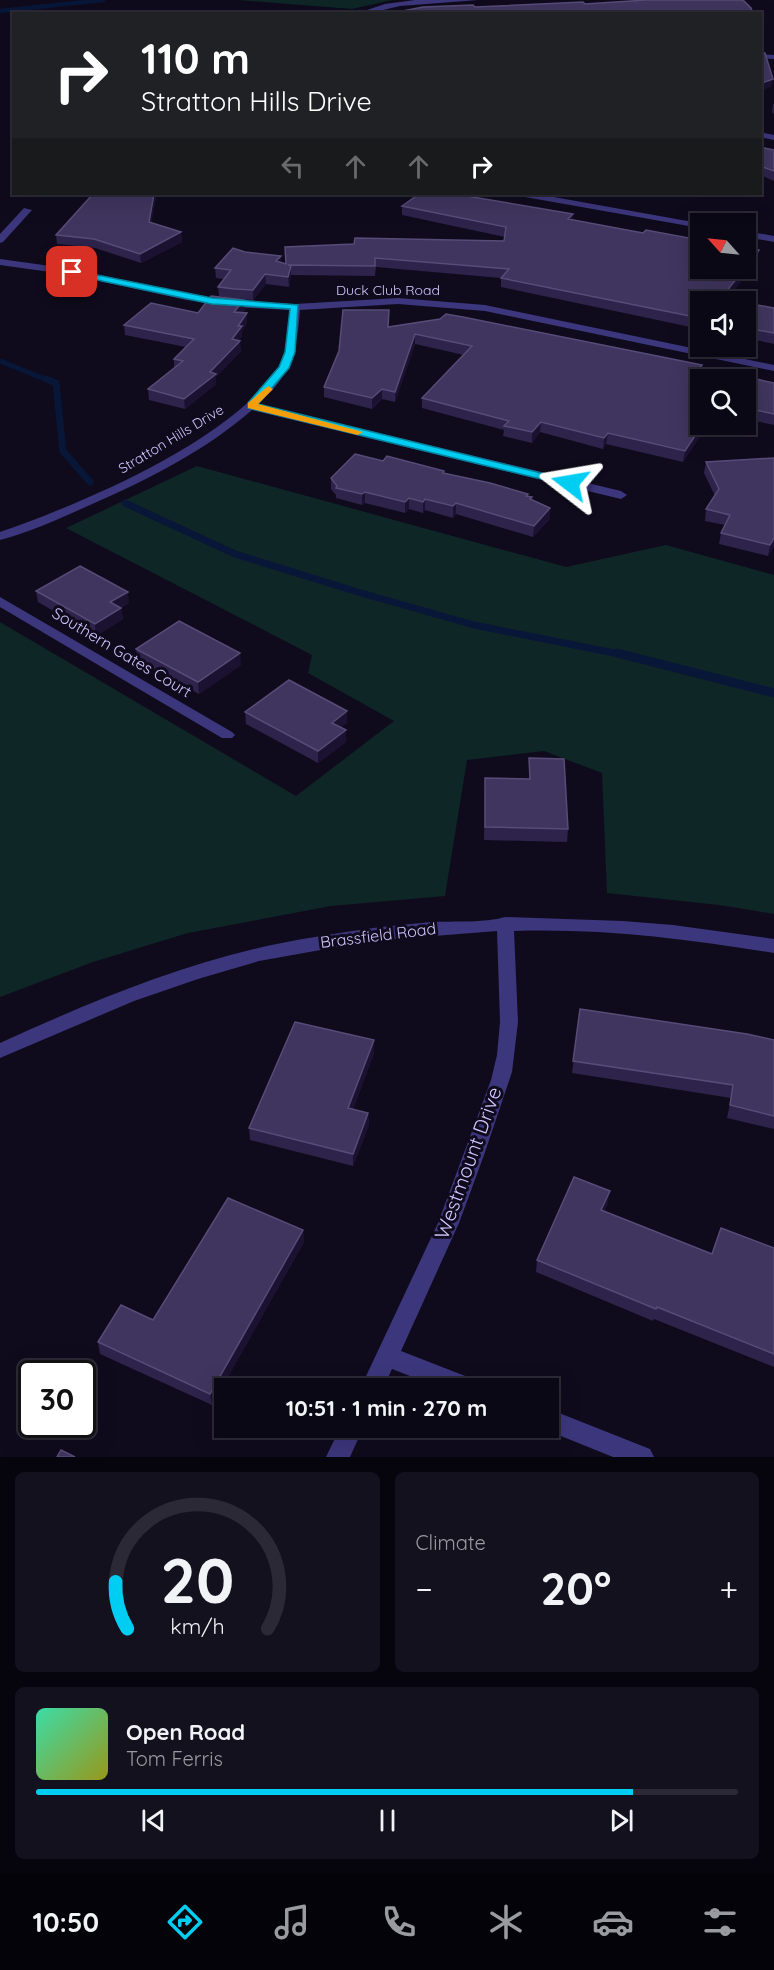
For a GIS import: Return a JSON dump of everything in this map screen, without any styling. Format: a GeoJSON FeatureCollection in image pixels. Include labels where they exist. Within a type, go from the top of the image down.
{"type":"FeatureCollection","features":[{"type":"Feature","properties":{"kind":"street"},"geometry":{"type":"LineString","coordinates":[[362,12],[375,6],[400,2],[475,0]]}},
{"type":"Feature","properties":{"kind":"street"},"geometry":{"type":"LineString","coordinates":[[531,195],[690,223]]}},
{"type":"Feature","properties":{"kind":"street"},"geometry":{"type":"LineString","coordinates":[[0,240],[27,210]]}},
{"type":"Feature","properties":{"kind":"street"},"geometry":{"type":"LineString","coordinates":[[756,236],[774,239]]}},
{"type":"Feature","properties":{"kind":"street","name":"Duck Club Road"},"geometry":{"type":"LineString","coordinates":[[0,262],[72,272],[204,300],[235,304],[295,307],[389,301],[456,304],[522,315],[774,368]]}},
{"type":"Feature","properties":{"kind":"street","name":"Stratton Hills Drive"},"geometry":{"type":"LineString","coordinates":[[0,536],[122,486],[196,444],[251,406],[284,368],[290,352],[295,307]]}},
{"type":"Feature","properties":{"kind":"street"},"geometry":{"type":"LineString","coordinates":[[251,406],[621,495]]}},
{"type":"Feature","properties":{"kind":"street","name":"Southern Gates Court"},"geometry":{"type":"LineString","coordinates":[[0,601],[227,735]]}},
{"type":"Feature","properties":{"kind":"street","name":"Brassfield Road"},"geometry":{"type":"LineString","coordinates":[[0,1052],[73,1017],[166,982],[260,954],[328,940],[414,929],[505,923],[554,923],[648,929],[774,946]]}},
{"type":"Feature","properties":{"kind":"street","name":"Westmount Drive"},"geometry":{"type":"LineString","coordinates":[[376,1378],[451,1216],[476,1152],[506,1057],[510,992],[505,923]]}},
{"type":"Feature","properties":{"kind":"street"},"geometry":{"type":"LineString","coordinates":[[387,1356],[442,1378]]}},
{"type":"Feature","properties":{"kind":"street"},"geometry":{"type":"LineString","coordinates":[[559,1424],[642,1457]]}},
{"type":"Feature","properties":{"kind":"street"},"geometry":{"type":"LineString","coordinates":[[338,1457],[347,1438]]}},
{"type":"Feature","properties":{"kind":"green space"},"geometry":{"type":"Polygon","coordinates":[[[238,0],[392,0],[352,9],[238,0]]]}},
{"type":"Feature","properties":{"kind":"green space"},"geometry":{"type":"Polygon","coordinates":[[[197,466],[566,567],[666,545],[774,575],[774,914],[719,905],[607,893],[602,773],[544,751],[467,760],[445,896],[331,906],[188,933],[93,962],[0,997],[0,622],[296,796],[394,721],[308,673],[312,655],[66,528],[197,466]]]}},
{"type":"Feature","properties":{"kind":"building"},"geometry":{"type":"Polygon","coordinates":[[[646,0],[743,0],[752,12],[402,12],[423,7],[583,2],[585,4],[646,0]]]}},
{"type":"Feature","properties":{"kind":"building"},"geometry":{"type":"Polygon","coordinates":[[[762,52],[765,53],[773,79],[762,83],[762,52]]]}},
{"type":"Feature","properties":{"kind":"building"},"geometry":{"type":"Polygon","coordinates":[[[762,147],[774,150],[774,171],[762,167],[762,147]]]}},
{"type":"Feature","properties":{"kind":"building"},"geometry":{"type":"Polygon","coordinates":[[[92,195],[154,195],[149,222],[181,232],[140,254],[94,239],[56,235],[92,195]]]}},
{"type":"Feature","properties":{"kind":"building"},"geometry":{"type":"Polygon","coordinates":[[[418,195],[461,195],[573,214],[568,219],[643,233],[646,230],[690,238],[690,279],[736,279],[727,291],[690,291],[690,316],[501,278],[509,269],[375,258],[375,266],[288,265],[291,266],[288,277],[265,274],[253,290],[218,287],[231,270],[215,268],[233,248],[245,252],[281,256],[276,261],[286,264],[285,247],[354,244],[355,238],[504,241],[506,227],[402,206],[418,195]]]}},
{"type":"Feature","properties":{"kind":"building"},"geometry":{"type":"Polygon","coordinates":[[[211,296],[244,300],[234,312],[247,313],[238,326],[242,326],[232,339],[240,341],[210,372],[216,374],[184,399],[148,389],[183,361],[174,359],[194,339],[124,325],[151,303],[198,313],[211,296]]]}},
{"type":"Feature","properties":{"kind":"building"},"geometry":{"type":"Polygon","coordinates":[[[756,305],[774,308],[774,333],[756,330],[756,305]]]}},
{"type":"Feature","properties":{"kind":"building"},"geometry":{"type":"Polygon","coordinates":[[[343,310],[389,310],[388,327],[440,319],[446,314],[702,365],[700,367],[709,369],[690,369],[690,435],[696,435],[685,451],[608,433],[604,438],[541,422],[532,432],[504,426],[509,421],[422,398],[472,346],[415,334],[395,392],[382,389],[372,398],[324,387],[339,351],[343,310]]]}},
{"type":"Feature","properties":{"kind":"building"},"geometry":{"type":"Polygon","coordinates":[[[756,379],[774,383],[774,414],[756,410],[756,379]]]}},
{"type":"Feature","properties":{"kind":"building"},"geometry":{"type":"Polygon","coordinates":[[[355,454],[383,461],[387,456],[444,471],[443,473],[490,483],[528,494],[526,496],[532,497],[530,499],[550,508],[534,526],[456,503],[453,506],[425,499],[423,502],[409,498],[405,502],[365,492],[362,494],[336,488],[331,478],[355,454]]]}},
{"type":"Feature","properties":{"kind":"building"},"geometry":{"type":"Polygon","coordinates":[[[774,458],[774,538],[770,545],[721,533],[730,515],[706,509],[719,489],[706,462],[774,458]]]}},
{"type":"Feature","properties":{"kind":"building"},"geometry":{"type":"Polygon","coordinates":[[[80,566],[128,592],[110,602],[121,608],[95,624],[36,591],[80,566]]]}},
{"type":"Feature","properties":{"kind":"building"},"geometry":{"type":"Polygon","coordinates":[[[179,621],[240,653],[198,682],[136,649],[179,621]]]}},
{"type":"Feature","properties":{"kind":"building"},"geometry":{"type":"Polygon","coordinates":[[[289,680],[347,711],[332,723],[346,730],[318,751],[245,712],[289,680]]]}},
{"type":"Feature","properties":{"kind":"building"},"geometry":{"type":"Polygon","coordinates":[[[529,758],[564,759],[568,829],[485,827],[485,778],[530,779],[529,758]]]}},
{"type":"Feature","properties":{"kind":"building"},"geometry":{"type":"Polygon","coordinates":[[[580,1009],[774,1040],[774,1116],[730,1105],[733,1085],[573,1061],[580,1009]]]}},
{"type":"Feature","properties":{"kind":"building"},"geometry":{"type":"Polygon","coordinates":[[[295,1022],[374,1040],[348,1108],[368,1113],[353,1154],[249,1128],[295,1022]]]}},
{"type":"Feature","properties":{"kind":"building"},"geometry":{"type":"Polygon","coordinates":[[[574,1177],[610,1191],[601,1210],[712,1254],[721,1228],[774,1248],[774,1354],[537,1260],[574,1177]]]}},
{"type":"Feature","properties":{"kind":"building"},"geometry":{"type":"Polygon","coordinates":[[[228,1198],[303,1230],[219,1378],[214,1378],[214,1387],[210,1394],[98,1342],[121,1305],[153,1320],[228,1198]]]}},
{"type":"Feature","properties":{"kind":"building"},"geometry":{"type":"Polygon","coordinates":[[[61,1450],[75,1457],[57,1457],[61,1450]]]}},
{"type":"Feature","properties":{"kind":"waterway"},"geometry":{"type":"LineString","coordinates":[[0,11],[103,0]]}},
{"type":"Feature","properties":{"kind":"waterway"},"geometry":{"type":"LineString","coordinates":[[0,361],[50,381]]}},
{"type":"Feature","properties":{"kind":"waterway"},"geometry":{"type":"LineString","coordinates":[[46,379],[56,383],[63,451],[90,482]]}},
{"type":"Feature","properties":{"kind":"waterway"},"geometry":{"type":"LineString","coordinates":[[125,503],[235,554],[361,593],[474,625],[624,655]]}},
{"type":"Feature","properties":{"kind":"waterway"},"geometry":{"type":"LineString","coordinates":[[617,653],[774,693]]}},
{"type":"Feature","properties":{"kind":"slow traffic"},"geometry":{"type":"LineString","coordinates":[[268,389],[251,406],[358,432]]}},
{"type":"Feature","properties":{"kind":"route"},"geometry":{"type":"LineString","coordinates":[[72,272],[212,301],[295,307],[290,352],[284,368],[251,406],[570,483]]}}]}
